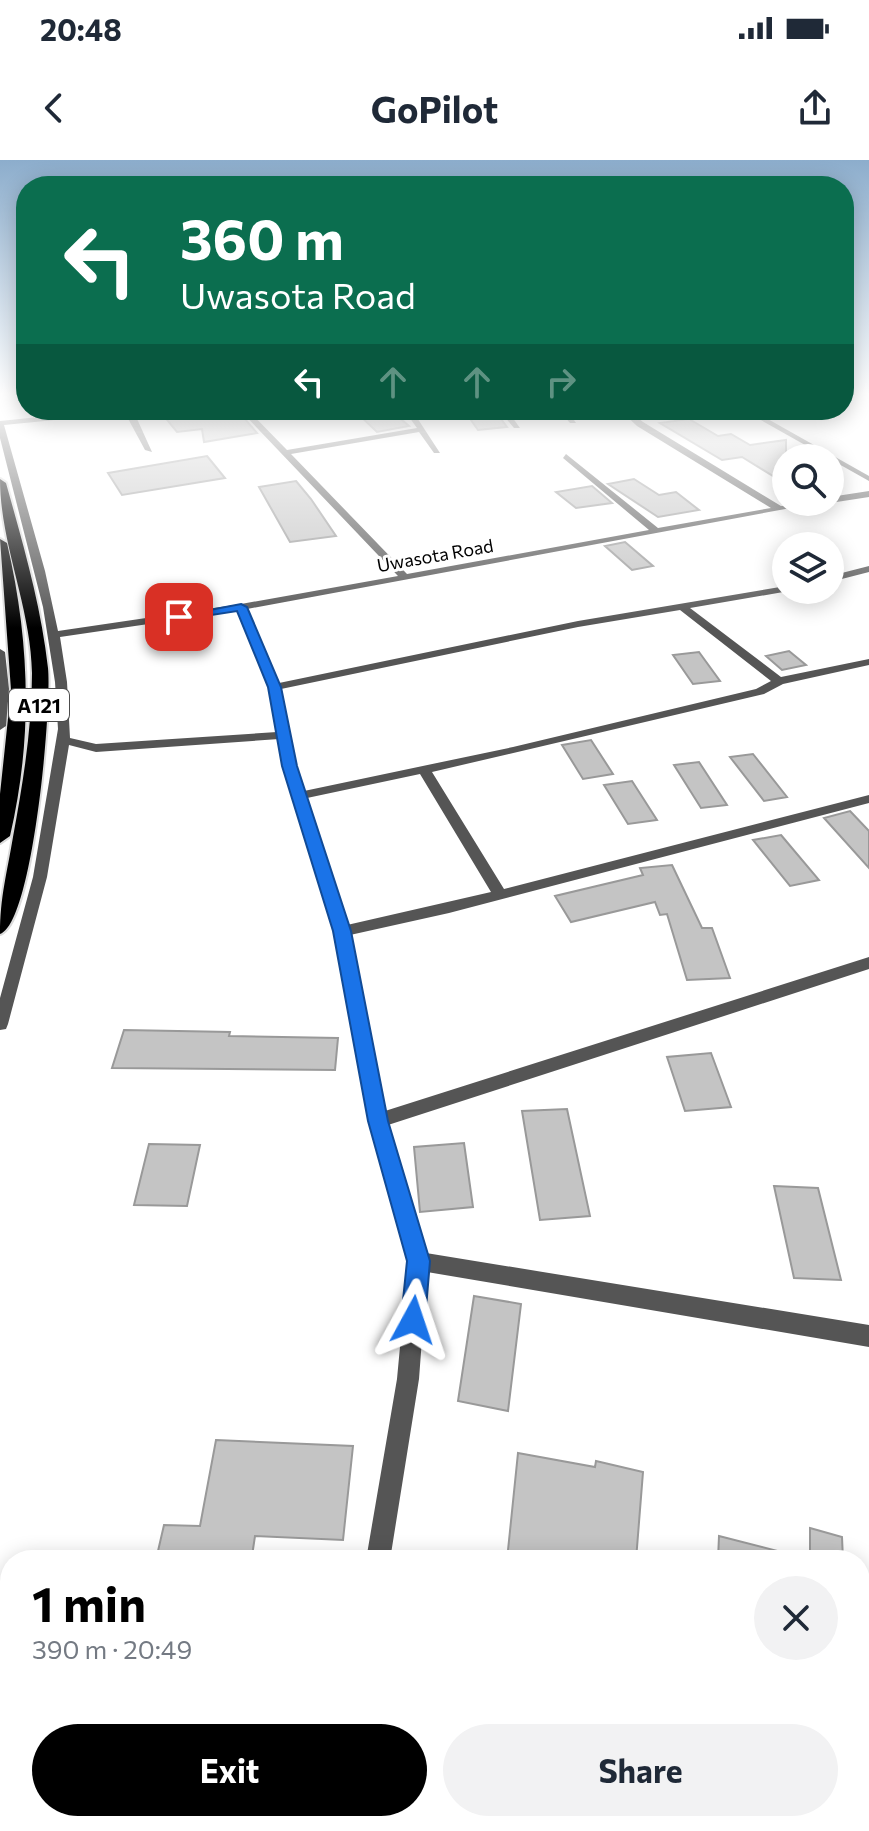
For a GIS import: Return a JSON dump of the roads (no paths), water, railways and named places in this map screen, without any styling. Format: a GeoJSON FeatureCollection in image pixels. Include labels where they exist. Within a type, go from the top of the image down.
{"type":"FeatureCollection","features":[{"type":"Feature","properties":{"kind":"highway","name":"A121"},"geometry":{"type":"LineString","coordinates":[[0,483],[26,583],[40,671],[34,773],[18,871],[0,926]]}},
{"type":"Feature","properties":{"kind":"highway","name":"A121"},"geometry":{"type":"LineString","coordinates":[[0,543],[15,622],[19,712],[16,762],[0,836]]}},
{"type":"Feature","properties":{"kind":"street"},"geometry":{"type":"LineString","coordinates":[[0,1024],[24,950],[48,849],[65,724],[55,635],[38,553],[14,472]]}},
{"type":"Feature","properties":{"kind":"street"},"geometry":{"type":"LineString","coordinates":[[304,472],[404,576]]}},
{"type":"Feature","properties":{"kind":"street"},"geometry":{"type":"LineString","coordinates":[[585,472],[657,532]]}},
{"type":"Feature","properties":{"kind":"street"},"geometry":{"type":"LineString","coordinates":[[718,472],[772,505]]}},
{"type":"Feature","properties":{"kind":"street"},"geometry":{"type":"LineString","coordinates":[[844,498],[869,494]]}},
{"type":"Feature","properties":{"kind":"street","name":"Uwasota Road"},"geometry":{"type":"LineString","coordinates":[[55,635],[241,607],[772,510]]}},
{"type":"Feature","properties":{"kind":"street"},"geometry":{"type":"LineString","coordinates":[[844,575],[869,569]]}},
{"type":"Feature","properties":{"kind":"street"},"geometry":{"type":"LineString","coordinates":[[275,687],[578,624],[685,609],[772,592]]}},
{"type":"Feature","properties":{"kind":"street"},"geometry":{"type":"LineString","coordinates":[[241,607],[275,687],[299,796],[342,931],[378,1121],[418,1261],[408,1379],[380,1550]]}},
{"type":"Feature","properties":{"kind":"street"},"geometry":{"type":"LineString","coordinates":[[685,609],[779,681]]}},
{"type":"Feature","properties":{"kind":"street"},"geometry":{"type":"LineString","coordinates":[[0,652],[0,726]]}},
{"type":"Feature","properties":{"kind":"street"},"geometry":{"type":"LineString","coordinates":[[299,796],[760,692],[779,681],[869,662]]}},
{"type":"Feature","properties":{"kind":"street"},"geometry":{"type":"LineString","coordinates":[[63,740],[96,748],[284,735]]}},
{"type":"Feature","properties":{"kind":"street"},"geometry":{"type":"LineString","coordinates":[[424,770],[500,895]]}},
{"type":"Feature","properties":{"kind":"street"},"geometry":{"type":"LineString","coordinates":[[342,931],[500,895],[869,799]]}},
{"type":"Feature","properties":{"kind":"street"},"geometry":{"type":"LineString","coordinates":[[378,1121],[869,963]]}},
{"type":"Feature","properties":{"kind":"street"},"geometry":{"type":"LineString","coordinates":[[418,1261],[869,1336]]}}]}
